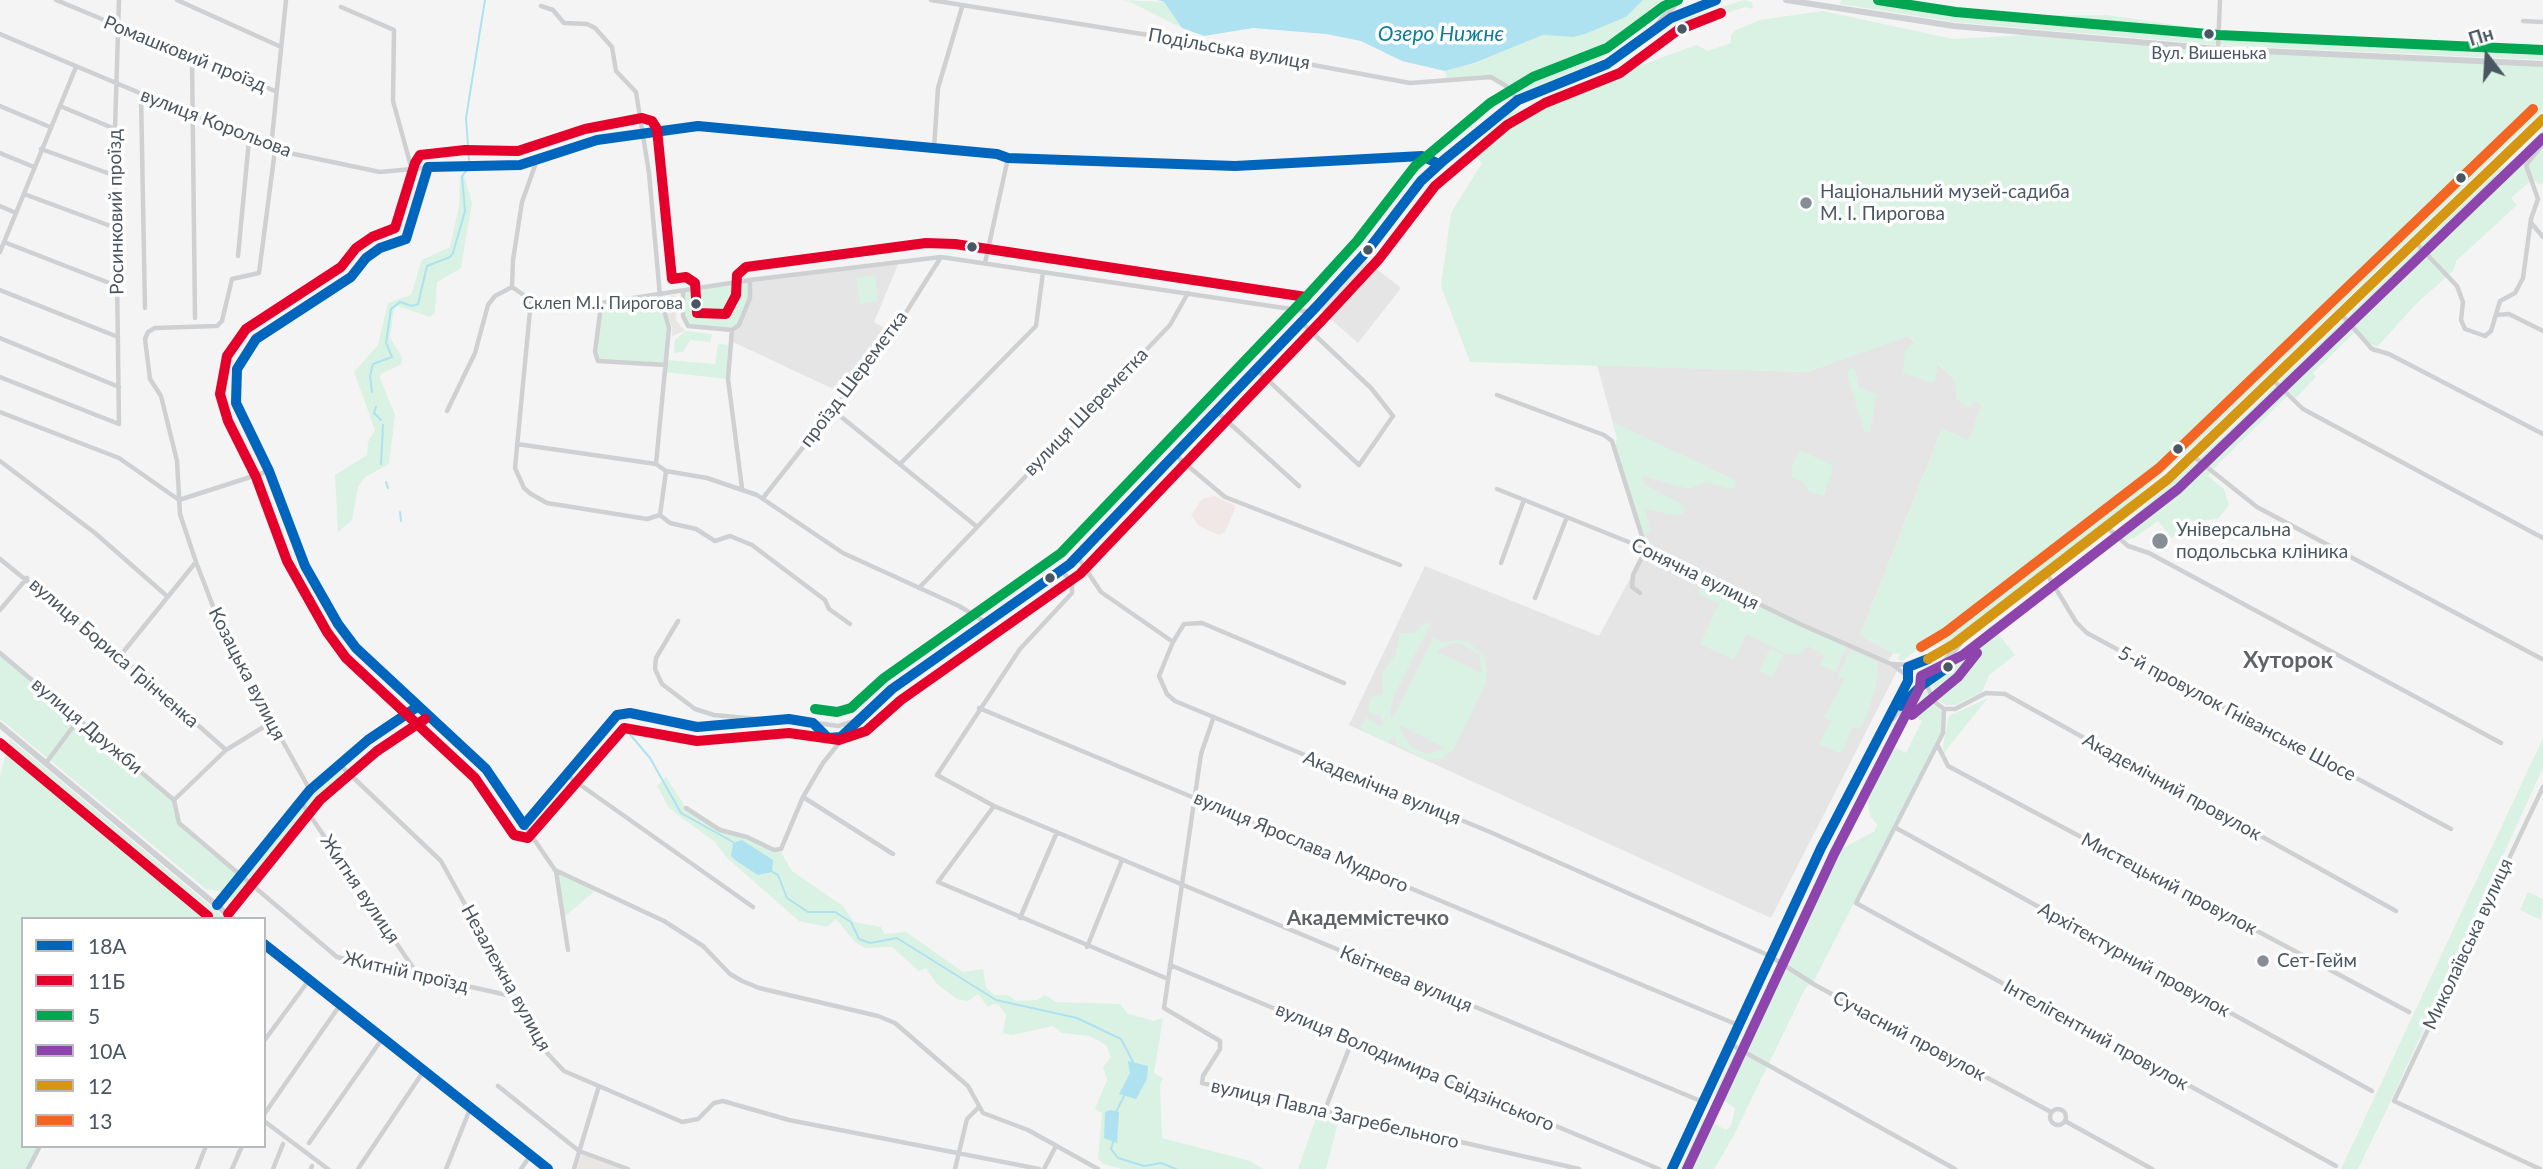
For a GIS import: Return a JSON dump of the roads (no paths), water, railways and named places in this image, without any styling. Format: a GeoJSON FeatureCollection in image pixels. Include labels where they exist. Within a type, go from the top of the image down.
{"type":"FeatureCollection","features":[{"type":"Feature","properties":{"kind":"main road"},"geometry":{"type":"LineString","coordinates":[[1653,30],[1679,0]]}},
{"type":"Feature","properties":{"kind":"main road"},"geometry":{"type":"LineString","coordinates":[[858,720],[892,689],[1062,570],[1077,556],[1311,312],[1368,250],[1421,181],[1439,164],[1518,100],[1614,60],[1671,18],[1713,0]]}},
{"type":"Feature","properties":{"kind":"main road"},"geometry":{"type":"LineString","coordinates":[[1786,0],[1954,26],[2218,49],[2540,65]]}},
{"type":"Feature","properties":{"kind":"main road"},"geometry":{"type":"LineString","coordinates":[[1808,0],[1826,5]]}},
{"type":"Feature","properties":{"kind":"main road"},"geometry":{"type":"LineString","coordinates":[[1672,1169],[1821,848],[1878,740],[1907,678],[1910,664],[1922,661],[1954,644],[2108,528],[2193,456],[2543,119]]}},
{"type":"Feature","properties":{"kind":"main road"},"geometry":{"type":"LineString","coordinates":[[1878,740],[1902,705],[1924,685],[1956,646],[1981,622]]}},
{"type":"Feature","properties":{"kind":"main road"},"geometry":{"type":"LineString","coordinates":[[1922,661],[1930,667],[1931,677]]}},
{"type":"Feature","properties":{"kind":"main road"},"geometry":{"type":"LineString","coordinates":[[1907,678],[1924,685]]}},
{"type":"Feature","properties":{"kind":"main road"},"geometry":{"type":"LineString","coordinates":[[0,725],[231,917]]}},
{"type":"Feature","properties":{"kind":"main road"},"geometry":{"type":"LineString","coordinates":[[266,946],[548,1169]]}},
{"type":"Feature","properties":{"kind":"street","name":"Ромашковий проїзд"},"geometry":{"type":"LineString","coordinates":[[56,0],[275,91]]}},
{"type":"Feature","properties":{"kind":"street","name":"Росинковий проїзд"},"geometry":{"type":"LineString","coordinates":[[0,377],[119,424],[115,129],[119,0]]}},
{"type":"Feature","properties":{"kind":"street"},"geometry":{"type":"LineString","coordinates":[[177,0],[279,46]]}},
{"type":"Feature","properties":{"kind":"street","name":"Козацька вулиця"},"geometry":{"type":"LineString","coordinates":[[286,0],[279,46],[273,149],[259,273],[232,279],[222,321],[218,326],[158,327],[150,330],[146,336],[149,376],[162,399],[177,461],[181,518],[196,562],[226,640],[270,723],[310,790]]}},
{"type":"Feature","properties":{"kind":"street","name":"Подільська вулиця"},"geometry":{"type":"LineString","coordinates":[[931,0],[1178,40],[1410,83],[1491,77],[1506,86],[1518,100]]}},
{"type":"Feature","properties":{"kind":"street"},"geometry":{"type":"LineString","coordinates":[[2218,49],[2220,0]]}},
{"type":"Feature","properties":{"kind":"street"},"geometry":{"type":"LineString","coordinates":[[541,6],[553,10],[564,23],[592,26],[608,41],[613,51],[616,71],[635,89],[643,132],[660,296],[669,328],[656,464]]}},
{"type":"Feature","properties":{"kind":"street"},"geometry":{"type":"LineString","coordinates":[[341,7],[394,30],[393,101],[412,170]]}},
{"type":"Feature","properties":{"kind":"street"},"geometry":{"type":"LineString","coordinates":[[934,149],[938,88],[962,7]]}},
{"type":"Feature","properties":{"kind":"street"},"geometry":{"type":"LineString","coordinates":[[2524,21],[2543,22]]}},
{"type":"Feature","properties":{"kind":"street","name":"вулиця Корольова"},"geometry":{"type":"LineString","coordinates":[[0,34],[273,149],[370,170],[412,170],[466,164],[511,165],[589,142],[698,126],[997,154],[1008,158],[1235,166],[1422,156],[1439,164]]}},
{"type":"Feature","properties":{"kind":"street"},"geometry":{"type":"LineString","coordinates":[[192,57],[195,318]]}},
{"type":"Feature","properties":{"kind":"street"},"geometry":{"type":"LineString","coordinates":[[0,252],[76,67]]}},
{"type":"Feature","properties":{"kind":"street"},"geometry":{"type":"LineString","coordinates":[[141,95],[145,308]]}},
{"type":"Feature","properties":{"kind":"street"},"geometry":{"type":"LineString","coordinates":[[0,106],[50,127]]}},
{"type":"Feature","properties":{"kind":"street"},"geometry":{"type":"LineString","coordinates":[[60,106],[115,129]]}},
{"type":"Feature","properties":{"kind":"street"},"geometry":{"type":"LineString","coordinates":[[238,256],[250,140]]}},
{"type":"Feature","properties":{"kind":"street"},"geometry":{"type":"LineString","coordinates":[[2416,242],[2458,286],[2463,302],[2461,320],[2465,329],[2485,336],[2491,331],[2500,301],[2515,293],[2522,283],[2538,195],[2526,165],[2543,144]]}},
{"type":"Feature","properties":{"kind":"street"},"geometry":{"type":"LineString","coordinates":[[41,149],[116,176]]}},
{"type":"Feature","properties":{"kind":"street"},"geometry":{"type":"LineString","coordinates":[[0,153],[34,167]]}},
{"type":"Feature","properties":{"kind":"street"},"geometry":{"type":"LineString","coordinates":[[985,263],[1008,158]]}},
{"type":"Feature","properties":{"kind":"street"},"geometry":{"type":"LineString","coordinates":[[512,287],[513,260],[522,202],[537,159]]}},
{"type":"Feature","properties":{"kind":"street"},"geometry":{"type":"LineString","coordinates":[[428,167],[406,239],[380,248],[366,258],[351,277],[262,334],[244,354],[235,379],[236,403],[269,471],[305,566],[338,624],[356,648],[417,708],[467,749],[485,769],[555,870],[568,950]]}},
{"type":"Feature","properties":{"kind":"street"},"geometry":{"type":"LineString","coordinates":[[24,194],[116,229]]}},
{"type":"Feature","properties":{"kind":"street"},"geometry":{"type":"LineString","coordinates":[[0,206],[16,213]]}},
{"type":"Feature","properties":{"kind":"street"},"geometry":{"type":"LineString","coordinates":[[2531,223],[2543,237]]}},
{"type":"Feature","properties":{"kind":"street"},"geometry":{"type":"LineString","coordinates":[[4,242],[117,286]]}},
{"type":"Feature","properties":{"kind":"street"},"geometry":{"type":"LineString","coordinates":[[512,287],[531,300],[569,307],[601,305],[750,280],[941,257],[1311,312]]}},
{"type":"Feature","properties":{"kind":"street","name":"проїзд Шереметка"},"geometry":{"type":"LineString","coordinates":[[763,498],[893,333],[941,257]]}},
{"type":"Feature","properties":{"kind":"street"},"geometry":{"type":"LineString","coordinates":[[900,464],[1036,326],[1043,272]]}},
{"type":"Feature","properties":{"kind":"street"},"geometry":{"type":"LineString","coordinates":[[683,291],[683,316],[688,326],[732,330],[738,325],[750,298],[750,280]]}},
{"type":"Feature","properties":{"kind":"street"},"geometry":{"type":"LineString","coordinates":[[447,411],[475,353],[486,309],[495,296],[512,287]]}},
{"type":"Feature","properties":{"kind":"street"},"geometry":{"type":"LineString","coordinates":[[0,290],[118,337]]}},
{"type":"Feature","properties":{"kind":"street","name":"вулиця Шереметка"},"geometry":{"type":"LineString","coordinates":[[919,588],[1170,325],[1188,293]]}},
{"type":"Feature","properties":{"kind":"street"},"geometry":{"type":"LineString","coordinates":[[531,300],[515,468],[519,479],[537,498],[640,519],[660,515],[670,523],[696,529],[715,541],[736,537],[752,545],[825,600],[829,609],[849,624]]}},
{"type":"Feature","properties":{"kind":"street"},"geometry":{"type":"LineString","coordinates":[[601,305],[595,355],[598,361],[666,365]]}},
{"type":"Feature","properties":{"kind":"street"},"geometry":{"type":"LineString","coordinates":[[2341,314],[2372,349],[2389,354],[2543,434]]}},
{"type":"Feature","properties":{"kind":"street"},"geometry":{"type":"LineString","coordinates":[[2496,315],[2509,314],[2543,331]]}},
{"type":"Feature","properties":{"kind":"street"},"geometry":{"type":"LineString","coordinates":[[1256,369],[1359,464],[1393,416],[1371,387],[1301,322]]}},
{"type":"Feature","properties":{"kind":"street"},"geometry":{"type":"LineString","coordinates":[[732,330],[728,379],[742,488]]}},
{"type":"Feature","properties":{"kind":"street"},"geometry":{"type":"LineString","coordinates":[[0,338],[118,387]]}},
{"type":"Feature","properties":{"kind":"street"},"geometry":{"type":"LineString","coordinates":[[2273,380],[2303,409],[2543,538]]}},
{"type":"Feature","properties":{"kind":"street"},"geometry":{"type":"LineString","coordinates":[[1497,395],[1610,439],[1646,549],[1633,575],[1632,587],[1640,593]]}},
{"type":"Feature","properties":{"kind":"street"},"geometry":{"type":"LineString","coordinates":[[834,411],[976,526]]}},
{"type":"Feature","properties":{"kind":"street"},"geometry":{"type":"LineString","coordinates":[[1216,411],[1299,486]]}},
{"type":"Feature","properties":{"kind":"street"},"geometry":{"type":"LineString","coordinates":[[0,412],[119,458],[179,500],[269,471]]}},
{"type":"Feature","properties":{"kind":"street"},"geometry":{"type":"LineString","coordinates":[[517,444],[656,464],[666,471],[742,488],[763,498],[836,548],[988,623]]}},
{"type":"Feature","properties":{"kind":"street"},"geometry":{"type":"LineString","coordinates":[[1175,455],[1225,497],[1400,565]]}},
{"type":"Feature","properties":{"kind":"street"},"geometry":{"type":"LineString","coordinates":[[2193,456],[2257,507],[2542,659]]}},
{"type":"Feature","properties":{"kind":"street"},"geometry":{"type":"LineString","coordinates":[[0,461],[94,533],[168,597]]}},
{"type":"Feature","properties":{"kind":"street"},"geometry":{"type":"LineString","coordinates":[[660,515],[666,471]]}},
{"type":"Feature","properties":{"kind":"street","name":"Сонячна вулиця"},"geometry":{"type":"LineString","coordinates":[[1497,489],[1646,549],[1800,624],[1891,664]]}},
{"type":"Feature","properties":{"kind":"street"},"geometry":{"type":"LineString","coordinates":[[1501,564],[1524,500]]}},
{"type":"Feature","properties":{"kind":"street"},"geometry":{"type":"LineString","coordinates":[[1535,598],[1567,517]]}},
{"type":"Feature","properties":{"kind":"street"},"geometry":{"type":"LineString","coordinates":[[2108,528],[2128,546],[2149,554],[2501,743]]}},
{"type":"Feature","properties":{"kind":"street"},"geometry":{"type":"LineString","coordinates":[[1077,556],[1101,592],[1174,642],[1184,624],[1202,623],[1344,683]]}},
{"type":"Feature","properties":{"kind":"street","name":"вулиця Бориса Грінченка"},"geometry":{"type":"LineString","coordinates":[[0,559],[27,578],[120,656],[226,750]]}},
{"type":"Feature","properties":{"kind":"street"},"geometry":{"type":"LineString","coordinates":[[120,656],[196,562]]}},
{"type":"Feature","properties":{"kind":"street"},"geometry":{"type":"LineString","coordinates":[[979,708],[1026,643],[1072,593],[1072,584],[1062,570]]}},
{"type":"Feature","properties":{"kind":"street","name":"5-й провулок Гніванське Шосе"},"geometry":{"type":"LineString","coordinates":[[2047,574],[2076,622],[2087,633],[2451,829]]}},
{"type":"Feature","properties":{"kind":"street"},"geometry":{"type":"LineString","coordinates":[[0,610],[27,578]]}},
{"type":"Feature","properties":{"kind":"street"},"geometry":{"type":"LineString","coordinates":[[678,621],[656,658],[655,669],[662,684],[695,709],[761,721]]}},
{"type":"Feature","properties":{"kind":"street","name":"Академічна вулиця"},"geometry":{"type":"LineString","coordinates":[[1174,642],[1159,676],[1167,694],[1175,702],[1490,832],[1770,956]]}},
{"type":"Feature","properties":{"kind":"street","name":"вулиця Дружби"},"geometry":{"type":"LineString","coordinates":[[0,653],[174,800]]}},
{"type":"Feature","properties":{"kind":"street"},"geometry":{"type":"LineString","coordinates":[[1891,664],[1910,664]]}},
{"type":"Feature","properties":{"kind":"street"},"geometry":{"type":"LineString","coordinates":[[1891,664],[1907,678]]}},
{"type":"Feature","properties":{"kind":"street"},"geometry":{"type":"LineString","coordinates":[[1896,828],[1925,764],[1938,746],[1943,733],[1944,709],[1935,702],[1924,685]]}},
{"type":"Feature","properties":{"kind":"street","name":"Академічний провулок"},"geometry":{"type":"LineString","coordinates":[[1944,709],[1955,709],[1986,693],[2005,694],[2396,911]]}},
{"type":"Feature","properties":{"kind":"street"},"geometry":{"type":"LineString","coordinates":[[217,905],[310,790],[339,764],[417,708]]}},
{"type":"Feature","properties":{"kind":"street","name":"вулиця Ярослава Мудрого"},"geometry":{"type":"LineString","coordinates":[[979,708],[1738,1025]]}},
{"type":"Feature","properties":{"kind":"street","name":"Квітнева вулиця"},"geometry":{"type":"LineString","coordinates":[[979,708],[937,775],[994,807],[1703,1102]]}},
{"type":"Feature","properties":{"kind":"street"},"geometry":{"type":"LineString","coordinates":[[524,825],[617,715],[629,713],[696,727],[789,719],[838,726],[858,720]]}},
{"type":"Feature","properties":{"kind":"street","name":"вулиця Павла Загребельного"},"geometry":{"type":"LineString","coordinates":[[1213,719],[1203,746],[1194,797],[1164,1008],[1216,1037],[1222,1044],[1203,1076],[1202,1083],[1579,1169]]}},
{"type":"Feature","properties":{"kind":"street"},"geometry":{"type":"LineString","coordinates":[[46,763],[78,720]]}},
{"type":"Feature","properties":{"kind":"street"},"geometry":{"type":"LineString","coordinates":[[686,808],[720,830],[778,850],[783,846],[803,797],[827,757],[858,720]]}},
{"type":"Feature","properties":{"kind":"street"},"geometry":{"type":"LineString","coordinates":[[174,800],[226,750],[270,723]]}},
{"type":"Feature","properties":{"kind":"street","name":"Мистецький провулок"},"geometry":{"type":"LineString","coordinates":[[1938,746],[1948,766],[2409,1012]]}},
{"type":"Feature","properties":{"kind":"street","name":"Незалежна вулиця"},"geometry":{"type":"LineString","coordinates":[[339,764],[438,856],[554,1063],[598,1088],[682,1122],[695,1120],[714,1103],[723,1101],[789,1120],[1041,1169],[1056,1146]]}},
{"type":"Feature","properties":{"kind":"street"},"geometry":{"type":"LineString","coordinates":[[565,774],[753,907]]}},
{"type":"Feature","properties":{"kind":"street","name":"Миколаївська вулиця"},"geometry":{"type":"LineString","coordinates":[[2540,1169],[2394,1101],[2543,787]]}},
{"type":"Feature","properties":{"kind":"street"},"geometry":{"type":"LineString","coordinates":[[803,797],[893,854]]}},
{"type":"Feature","properties":{"kind":"street","name":"Житній проїзд"},"geometry":{"type":"LineString","coordinates":[[174,800],[179,823],[337,957],[516,997]]}},
{"type":"Feature","properties":{"kind":"street","name":"Житня вулиця"},"geometry":{"type":"LineString","coordinates":[[301,802],[419,976]]}},
{"type":"Feature","properties":{"kind":"street"},"geometry":{"type":"LineString","coordinates":[[994,807],[938,882],[1087,947],[1168,978]]}},
{"type":"Feature","properties":{"kind":"street","name":"Інтелігентний провулок"},"geometry":{"type":"LineString","coordinates":[[1896,828],[1856,903],[2336,1166]]}},
{"type":"Feature","properties":{"kind":"street","name":"Архітектурний провулок"},"geometry":{"type":"LineString","coordinates":[[1896,828],[2372,1091]]}},
{"type":"Feature","properties":{"kind":"street"},"geometry":{"type":"LineString","coordinates":[[1020,918],[1057,832]]}},
{"type":"Feature","properties":{"kind":"street"},"geometry":{"type":"LineString","coordinates":[[1087,947],[1122,860]]}},
{"type":"Feature","properties":{"kind":"street"},"geometry":{"type":"LineString","coordinates":[[555,870],[664,921],[704,946],[730,974],[750,985],[878,1016],[895,1023],[968,1086],[978,1107],[986,1114],[1028,1130],[1098,1169]]}},
{"type":"Feature","properties":{"kind":"street","name":"Сучасний провулок"},"geometry":{"type":"LineString","coordinates":[[1770,956],[1815,985],[2051,1112]]}},
{"type":"Feature","properties":{"kind":"street","name":"вулиця Володимира Свідзінського"},"geometry":{"type":"LineString","coordinates":[[1170,965],[1659,1169]]}},
{"type":"Feature","properties":{"kind":"street"},"geometry":{"type":"LineString","coordinates":[[266,1038],[309,980]]}},
{"type":"Feature","properties":{"kind":"street"},"geometry":{"type":"LineString","coordinates":[[266,1112],[340,1005]]}},
{"type":"Feature","properties":{"kind":"street"},"geometry":{"type":"LineString","coordinates":[[309,1143],[382,1039]]}},
{"type":"Feature","properties":{"kind":"street"},"geometry":{"type":"LineString","coordinates":[[1324,1112],[1353,1041]]}},
{"type":"Feature","properties":{"kind":"street"},"geometry":{"type":"LineString","coordinates":[[1730,1044],[1955,1169]]}},
{"type":"Feature","properties":{"kind":"street"},"geometry":{"type":"LineString","coordinates":[[358,1169],[423,1072]]}},
{"type":"Feature","properties":{"kind":"street"},"geometry":{"type":"LineString","coordinates":[[498,1086],[579,1151],[628,1169]]}},
{"type":"Feature","properties":{"kind":"street"},"geometry":{"type":"LineString","coordinates":[[574,1169],[598,1088]]}},
{"type":"Feature","properties":{"kind":"street"},"geometry":{"type":"LineString","coordinates":[[955,1169],[967,1119],[978,1107]]}},
{"type":"Feature","properties":{"kind":"street"},"geometry":{"type":"LineString","coordinates":[[446,1169],[470,1109]]}},
{"type":"Feature","properties":{"kind":"street"},"geometry":{"type":"LineString","coordinates":[[2065,1121],[2063,1110],[2055,1109],[2051,1112],[2054,1124],[2065,1121],[2152,1169]]}},
{"type":"Feature","properties":{"kind":"street"},"geometry":{"type":"LineString","coordinates":[[266,1122],[328,1169]]}},
{"type":"Feature","properties":{"kind":"street"},"geometry":{"type":"LineString","coordinates":[[273,1169],[283,1144]]}},
{"type":"Feature","properties":{"kind":"street"},"geometry":{"type":"LineString","coordinates":[[28,1169],[39,1148]]}},
{"type":"Feature","properties":{"kind":"street"},"geometry":{"type":"LineString","coordinates":[[197,1169],[205,1148]]}},
{"type":"Feature","properties":{"kind":"street"},"geometry":{"type":"LineString","coordinates":[[232,1169],[241,1148]]}},
{"type":"Feature","properties":{"kind":"street"},"geometry":{"type":"LineString","coordinates":[[521,1169],[530,1156]]}},
{"type":"Feature","properties":{"kind":"water","name":"Озеро Нижнє"},"geometry":{"type":"Polygon","coordinates":[[[1158,0],[1643,0],[1626,17],[1585,34],[1573,37],[1543,35],[1474,63],[1445,71],[1402,61],[1361,41],[1326,34],[1253,28],[1204,36],[1182,28],[1164,2],[1158,0]]]}},
{"type":"Feature","properties":{"kind":"water"},"geometry":{"type":"Polygon","coordinates":[[[742,840],[773,860],[772,872],[758,875],[731,856],[733,843],[742,840]]]}},
{"type":"Feature","properties":{"kind":"water"},"geometry":{"type":"Polygon","coordinates":[[[1128,1061],[1148,1066],[1147,1079],[1136,1099],[1119,1094],[1130,1073],[1128,1061]]]}},
{"type":"Feature","properties":{"kind":"water"},"geometry":{"type":"Polygon","coordinates":[[[1105,1112],[1119,1112],[1117,1143],[1104,1138],[1105,1112]]]}},
{"type":"Feature","properties":{"kind":"waterway"},"geometry":{"type":"LineString","coordinates":[[469,160],[466,118],[485,0]]}},
{"type":"Feature","properties":{"kind":"waterway"},"geometry":{"type":"LineString","coordinates":[[372,392],[370,376],[373,364],[392,357],[386,343],[391,309],[400,302],[412,306],[418,304],[427,266],[450,257],[453,253],[465,211],[462,176],[469,168]]}},
{"type":"Feature","properties":{"kind":"waterway"},"geometry":{"type":"LineString","coordinates":[[376,407],[374,413],[381,420]]}},
{"type":"Feature","properties":{"kind":"waterway"},"geometry":{"type":"LineString","coordinates":[[381,464],[383,425]]}},
{"type":"Feature","properties":{"kind":"waterway"},"geometry":{"type":"LineString","coordinates":[[386,482],[388,488]]}},
{"type":"Feature","properties":{"kind":"waterway"},"geometry":{"type":"LineString","coordinates":[[400,512],[401,521]]}},
{"type":"Feature","properties":{"kind":"waterway"},"geometry":{"type":"LineString","coordinates":[[628,732],[650,758],[681,813],[733,842]]}},
{"type":"Feature","properties":{"kind":"waterway"},"geometry":{"type":"LineString","coordinates":[[771,871],[778,875],[787,898],[808,912],[835,912],[851,922],[859,939],[870,943],[897,938],[996,1000],[1077,1018],[1121,1039],[1134,1064]]}},
{"type":"Feature","properties":{"kind":"waterway"},"geometry":{"type":"LineString","coordinates":[[1116,1112],[1124,1096]]}},
{"type":"Feature","properties":{"kind":"waterway"},"geometry":{"type":"LineString","coordinates":[[1113,1142],[1111,1149],[1118,1158],[1144,1166],[1161,1163],[1176,1169]]}},
{"type":"Feature","properties":{"kind":"place","name":"Вул. Вишенька"},"geometry":{"type":"Point","coordinates":[2209,34]}},
{"type":"Feature","properties":{"kind":"place","name":"Національний музей-садиба М. І. Пирогова"},"geometry":{"type":"Point","coordinates":[1806,203]}},
{"type":"Feature","properties":{"kind":"place","name":"Склеп М.І. Пирогова"},"geometry":{"type":"Point","coordinates":[696,304]}},
{"type":"Feature","properties":{"kind":"place","name":"Універсальна подольська кліника"},"geometry":{"type":"Point","coordinates":[2160,541]}},
{"type":"Feature","properties":{"kind":"place","name":"Сет-Гейм"},"geometry":{"type":"Point","coordinates":[2263,961]}},
{"type":"Feature","properties":{"kind":"district","name":"Хуторок"},"geometry":{"type":"Point","coordinates":[2288,661]}},
{"type":"Feature","properties":{"kind":"district","name":"Академмістечко"},"geometry":{"type":"Point","coordinates":[1368,918]}}]}
